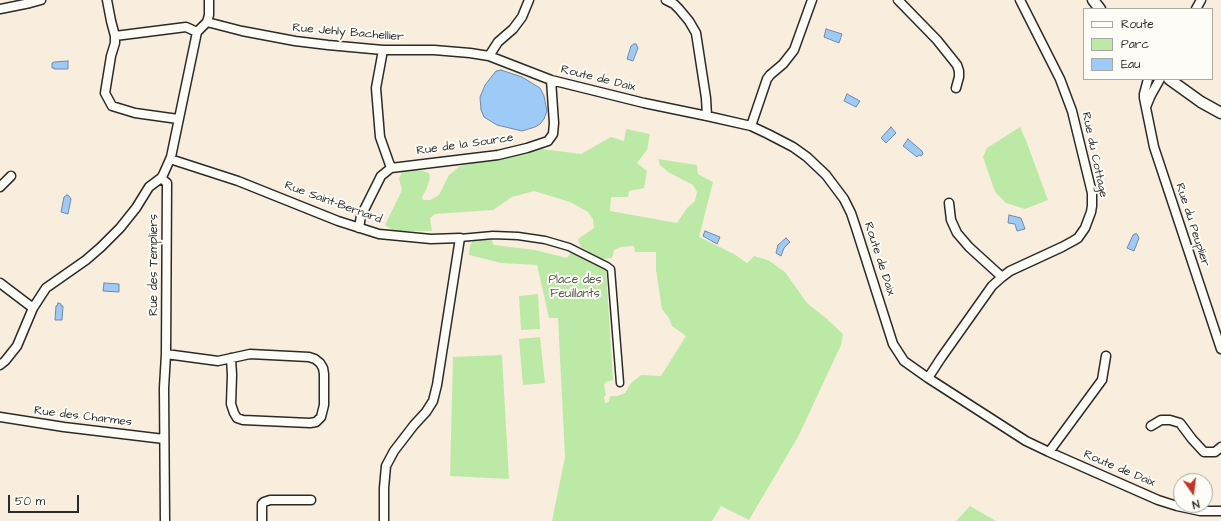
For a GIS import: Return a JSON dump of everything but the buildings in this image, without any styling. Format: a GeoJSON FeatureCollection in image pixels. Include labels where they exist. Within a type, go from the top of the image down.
{"type":"FeatureCollection","features":[{"type":"Feature","properties":{"kind":"street"},"geometry":{"type":"LineString","coordinates":[[0,8],[41,0]]}},
{"type":"Feature","properties":{"kind":"street"},"geometry":{"type":"LineString","coordinates":[[107,0],[115,36],[115,44],[110,56],[105,94],[112,106],[134,114],[178,119]]}},
{"type":"Feature","properties":{"kind":"street"},"geometry":{"type":"LineString","coordinates":[[0,365],[17,346],[33,308],[46,288],[86,260],[101,247],[120,228],[136,208],[149,187],[161,178],[170,159],[197,32],[207,22],[209,15],[209,0]]}},
{"type":"Feature","properties":{"kind":"street"},"geometry":{"type":"LineString","coordinates":[[489,56],[498,42],[513,29],[522,16],[529,0]]}},
{"type":"Feature","properties":{"kind":"street"},"geometry":{"type":"LineString","coordinates":[[666,0],[676,2],[696,33],[706,98],[707,116]]}},
{"type":"Feature","properties":{"kind":"street"},"geometry":{"type":"LineString","coordinates":[[751,126],[767,79],[783,64],[794,50],[812,0]]}},
{"type":"Feature","properties":{"kind":"street"},"geometry":{"type":"LineString","coordinates":[[898,0],[937,40],[957,65],[959,78],[956,88]]}},
{"type":"Feature","properties":{"kind":"street","name":"Rue du Cottage"},"geometry":{"type":"LineString","coordinates":[[928,378],[992,286],[1010,271],[1078,238],[1088,223],[1092,206],[1092,193],[1075,120],[1060,79],[1020,0]]}},
{"type":"Feature","properties":{"kind":"street"},"geometry":{"type":"LineString","coordinates":[[1093,0],[1099,8]]}},
{"type":"Feature","properties":{"kind":"street","name":"Rue Jehly Bachellier"},"geometry":{"type":"LineString","coordinates":[[207,22],[242,31],[296,41],[383,50],[434,50],[489,56]]}},
{"type":"Feature","properties":{"kind":"street"},"geometry":{"type":"LineString","coordinates":[[115,36],[186,27],[197,32]]}},
{"type":"Feature","properties":{"kind":"street"},"geometry":{"type":"LineString","coordinates":[[359,228],[361,216],[381,176],[391,168],[380,137],[376,88],[383,50]]}},
{"type":"Feature","properties":{"kind":"street","name":"Route de Daix"},"geometry":{"type":"LineString","coordinates":[[489,56],[551,80],[644,103],[751,126],[778,139],[807,157],[826,175],[838,190],[851,213],[894,344],[904,361],[1026,441],[1164,502],[1200,511],[1221,511]]}},
{"type":"Feature","properties":{"kind":"street","name":"Rue de la Source"},"geometry":{"type":"LineString","coordinates":[[391,168],[498,155],[548,141],[553,134],[554,123],[551,80]]}},
{"type":"Feature","properties":{"kind":"street","name":"Rue du Peuplier"},"geometry":{"type":"LineString","coordinates":[[1148,80],[1144,94],[1154,147],[1221,349]]}},
{"type":"Feature","properties":{"kind":"street"},"geometry":{"type":"LineString","coordinates":[[1146,108],[1159,80]]}},
{"type":"Feature","properties":{"kind":"street"},"geometry":{"type":"LineString","coordinates":[[1170,80],[1201,102],[1221,113]]}},
{"type":"Feature","properties":{"kind":"street","name":"Rue Saint-Bernard"},"geometry":{"type":"LineString","coordinates":[[170,159],[238,180],[338,221],[379,234],[431,239],[493,235],[518,236],[545,240],[569,247],[611,269],[620,383]]}},
{"type":"Feature","properties":{"kind":"street"},"geometry":{"type":"LineString","coordinates":[[0,187],[11,176]]}},
{"type":"Feature","properties":{"kind":"street","name":"Rue des Templiers"},"geometry":{"type":"LineString","coordinates":[[161,178],[167,182],[166,354],[164,388],[165,521]]}},
{"type":"Feature","properties":{"kind":"street"},"geometry":{"type":"LineString","coordinates":[[949,203],[951,220],[957,233],[969,247],[1002,277]]}},
{"type":"Feature","properties":{"kind":"street"},"geometry":{"type":"LineString","coordinates":[[384,521],[386,466],[394,451],[426,412],[433,401],[437,385],[460,238]]}},
{"type":"Feature","properties":{"kind":"street"},"geometry":{"type":"LineString","coordinates":[[0,283],[33,308]]}},
{"type":"Feature","properties":{"kind":"street"},"geometry":{"type":"LineString","coordinates":[[166,354],[218,360],[250,354],[309,357],[316,359],[320,363],[324,374],[324,405],[321,417],[316,422],[310,423],[243,420],[237,418],[230,404],[232,375],[231,358]]}},
{"type":"Feature","properties":{"kind":"street"},"geometry":{"type":"LineString","coordinates":[[1050,452],[1102,380],[1106,356]]}},
{"type":"Feature","properties":{"kind":"street","name":"Rue des Charmes"},"geometry":{"type":"LineString","coordinates":[[0,417],[64,427],[164,439]]}},
{"type":"Feature","properties":{"kind":"street"},"geometry":{"type":"LineString","coordinates":[[1151,426],[1161,420],[1170,420],[1180,423],[1192,440],[1204,452],[1215,452],[1221,448]]}},
{"type":"Feature","properties":{"kind":"street"},"geometry":{"type":"LineString","coordinates":[[262,521],[262,504],[264,502],[270,500],[311,500]]}},
{"type":"Feature","properties":{"kind":"green space"},"geometry":{"type":"Polygon","coordinates":[[[1020,127],[1048,200],[1025,209],[1006,203],[995,192],[983,157],[987,148],[1020,127]]]}},
{"type":"Feature","properties":{"kind":"green space","name":"Place des Feuillants"},"geometry":{"type":"Polygon","coordinates":[[[626,129],[650,134],[647,150],[637,163],[647,171],[644,188],[629,191],[628,197],[611,197],[610,211],[677,223],[687,208],[695,201],[697,192],[693,185],[668,172],[660,165],[658,159],[697,165],[698,174],[713,182],[699,237],[734,254],[747,263],[754,256],[768,260],[785,272],[807,303],[843,334],[841,345],[798,437],[749,520],[721,506],[712,521],[552,521],[565,457],[558,318],[549,318],[537,265],[501,263],[469,255],[470,245],[474,240],[491,239],[494,245],[535,250],[567,258],[572,251],[606,269],[613,380],[606,382],[604,385],[606,395],[604,397],[605,403],[609,402],[610,396],[617,396],[625,393],[631,383],[641,375],[661,376],[686,336],[672,326],[669,318],[662,309],[656,270],[656,252],[635,252],[634,246],[621,247],[614,250],[612,258],[602,259],[581,247],[578,239],[594,228],[593,219],[588,212],[570,202],[534,191],[512,197],[493,210],[435,214],[430,218],[432,231],[394,231],[385,225],[402,190],[399,179],[402,171],[420,170],[429,173],[430,178],[422,197],[423,200],[430,200],[439,195],[449,175],[460,166],[542,149],[581,154],[611,137],[624,141],[626,129]]]}},
{"type":"Feature","properties":{"kind":"green space"},"geometry":{"type":"Polygon","coordinates":[[[538,294],[540,329],[521,330],[519,296],[538,294]]]}},
{"type":"Feature","properties":{"kind":"green space"},"geometry":{"type":"Polygon","coordinates":[[[540,337],[545,383],[523,385],[519,339],[540,337]]]}},
{"type":"Feature","properties":{"kind":"green space"},"geometry":{"type":"Polygon","coordinates":[[[502,355],[509,479],[450,476],[453,357],[502,355]]]}},
{"type":"Feature","properties":{"kind":"green space"},"geometry":{"type":"Polygon","coordinates":[[[970,506],[996,521],[956,521],[970,506]]]}},
{"type":"Feature","properties":{"kind":"water"},"geometry":{"type":"Polygon","coordinates":[[[826,29],[842,34],[839,43],[824,37],[826,29]]]}},
{"type":"Feature","properties":{"kind":"water"},"geometry":{"type":"Polygon","coordinates":[[[636,44],[638,48],[633,61],[627,59],[631,46],[636,44]]]}},
{"type":"Feature","properties":{"kind":"water"},"geometry":{"type":"Polygon","coordinates":[[[68,61],[68,69],[52,68],[52,63],[54,62],[68,61]]]}},
{"type":"Feature","properties":{"kind":"water"},"geometry":{"type":"Polygon","coordinates":[[[501,70],[522,77],[540,88],[544,96],[547,111],[540,124],[522,131],[497,125],[484,117],[481,110],[480,97],[485,85],[496,71],[501,70]]]}},
{"type":"Feature","properties":{"kind":"water"},"geometry":{"type":"Polygon","coordinates":[[[847,94],[860,101],[856,107],[844,101],[847,94]]]}},
{"type":"Feature","properties":{"kind":"water"},"geometry":{"type":"Polygon","coordinates":[[[891,127],[896,133],[886,143],[881,138],[891,127]]]}},
{"type":"Feature","properties":{"kind":"water"},"geometry":{"type":"Polygon","coordinates":[[[908,139],[922,151],[923,154],[921,156],[919,155],[917,157],[903,146],[908,139]]]}},
{"type":"Feature","properties":{"kind":"water"},"geometry":{"type":"Polygon","coordinates":[[[67,195],[71,199],[68,214],[61,212],[64,197],[67,195]]]}},
{"type":"Feature","properties":{"kind":"water"},"geometry":{"type":"Polygon","coordinates":[[[1009,215],[1021,218],[1025,229],[1017,231],[1015,224],[1008,223],[1009,215]]]}},
{"type":"Feature","properties":{"kind":"water"},"geometry":{"type":"Polygon","coordinates":[[[705,231],[720,237],[717,244],[703,236],[705,231]]]}},
{"type":"Feature","properties":{"kind":"water"},"geometry":{"type":"Polygon","coordinates":[[[1137,234],[1139,238],[1134,251],[1127,248],[1133,235],[1137,234]]]}},
{"type":"Feature","properties":{"kind":"water"},"geometry":{"type":"Polygon","coordinates":[[[786,238],[790,242],[784,248],[781,256],[776,253],[778,245],[786,238]]]}},
{"type":"Feature","properties":{"kind":"water"},"geometry":{"type":"Polygon","coordinates":[[[104,283],[119,284],[119,292],[103,291],[104,283]]]}},
{"type":"Feature","properties":{"kind":"water"},"geometry":{"type":"Polygon","coordinates":[[[58,303],[63,306],[62,320],[55,320],[56,306],[58,303]]]}}]}
